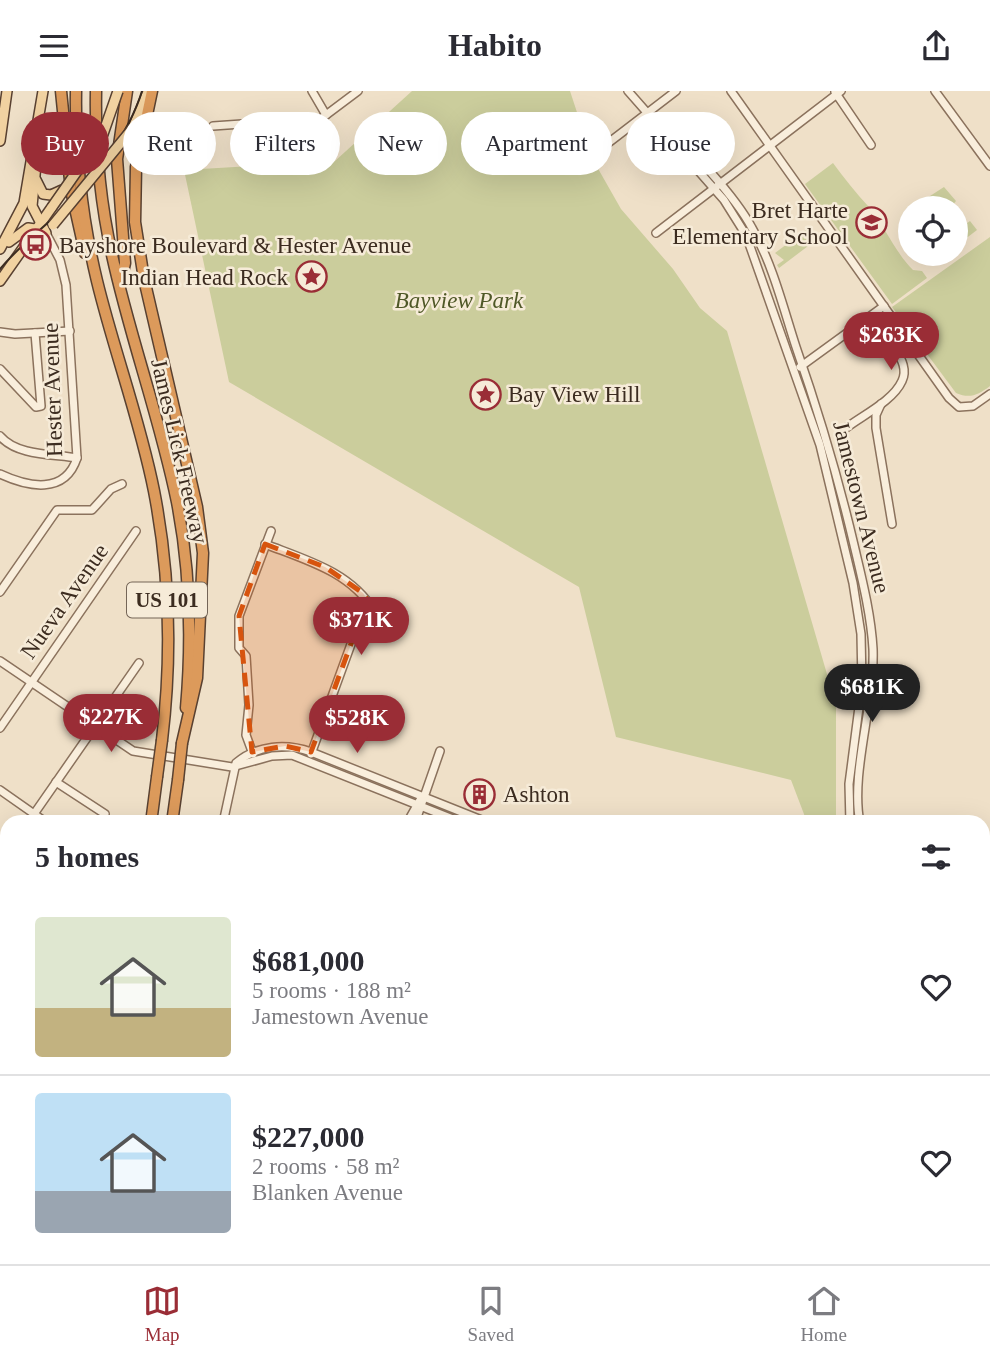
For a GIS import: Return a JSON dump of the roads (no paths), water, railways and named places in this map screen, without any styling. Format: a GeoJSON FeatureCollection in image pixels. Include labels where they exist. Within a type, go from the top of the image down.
{"type":"FeatureCollection","features":[{"type":"Feature","properties":{"kind":"highway"},"geometry":{"type":"LineString","coordinates":[[61,91],[75,213],[101,297]]}},
{"type":"Feature","properties":{"kind":"highway","name":"James Lick Freeway"},"geometry":{"type":"LineString","coordinates":[[76,91],[82,199],[101,297],[147,462],[162,540],[169,647],[162,740],[152,815]]}},
{"type":"Feature","properties":{"kind":"highway","name":"James Lick Freeway"},"geometry":{"type":"LineString","coordinates":[[96,91],[100,185],[120,289],[167,461],[184,545],[189,643],[182,743],[173,815]]}},
{"type":"Feature","properties":{"kind":"highway"},"geometry":{"type":"LineString","coordinates":[[120,289],[125,263],[117,197],[117,159],[127,91]]}},
{"type":"Feature","properties":{"kind":"highway"},"geometry":{"type":"LineString","coordinates":[[150,91],[136,167],[135,222],[144,279],[197,507],[203,554],[198,668],[182,743]]}},
{"type":"Feature","properties":{"kind":"main road"},"geometry":{"type":"LineString","coordinates":[[0,141],[3,105],[8,91]]}},
{"type":"Feature","properties":{"kind":"main road"},"geometry":{"type":"LineString","coordinates":[[40,112],[43,91]]}},
{"type":"Feature","properties":{"kind":"main road"},"geometry":{"type":"LineString","coordinates":[[0,281],[42,229],[62,190],[103,134],[118,91]]}},
{"type":"Feature","properties":{"kind":"main road"},"geometry":{"type":"LineString","coordinates":[[0,249],[24,229],[33,226],[42,229],[53,225],[132,128],[150,91]]}},
{"type":"Feature","properties":{"kind":"main road"},"geometry":{"type":"LineString","coordinates":[[0,249],[24,203],[29,175]]}},
{"type":"Feature","properties":{"kind":"main road"},"geometry":{"type":"LineString","coordinates":[[35,175],[40,191],[51,195],[62,190]]}},
{"type":"Feature","properties":{"kind":"main road"},"geometry":{"type":"LineString","coordinates":[[35,175],[32,206],[42,229]]}},
{"type":"Feature","properties":{"kind":"street"},"geometry":{"type":"LineString","coordinates":[[312,91],[324,112]]}},
{"type":"Feature","properties":{"kind":"street"},"geometry":{"type":"LineString","coordinates":[[330,112],[358,91]]}},
{"type":"Feature","properties":{"kind":"street","name":"Jamestown Avenue"},"geometry":{"type":"LineString","coordinates":[[628,91],[644,112]]}},
{"type":"Feature","properties":{"kind":"street"},"geometry":{"type":"LineString","coordinates":[[649,112],[676,91]]}},
{"type":"Feature","properties":{"kind":"street"},"geometry":{"type":"LineString","coordinates":[[731,91],[949,398],[959,407],[973,406],[990,394]]}},
{"type":"Feature","properties":{"kind":"street"},"geometry":{"type":"LineString","coordinates":[[935,91],[990,166]]}},
{"type":"Feature","properties":{"kind":"street"},"geometry":{"type":"LineString","coordinates":[[656,233],[837,92],[871,145]]}},
{"type":"Feature","properties":{"kind":"street"},"geometry":{"type":"LineString","coordinates":[[612,140],[626,129]]}},
{"type":"Feature","properties":{"kind":"street","name":"Jamestown Avenue"},"geometry":{"type":"LineString","coordinates":[[708,175],[743,212],[760,242],[828,440],[856,556],[871,627],[873,670],[857,796],[859,815]]}},
{"type":"Feature","properties":{"kind":"street","name":"Jamestown Avenue"},"geometry":{"type":"LineString","coordinates":[[716,185],[751,246],[795,371],[819,442],[847,558],[859,618],[863,659],[859,714],[849,784],[850,815]]}},
{"type":"Feature","properties":{"kind":"street","name":"Hester Avenue"},"geometry":{"type":"LineString","coordinates":[[0,474],[25,484],[45,486],[62,481],[78,458],[64,272],[42,229]]}},
{"type":"Feature","properties":{"kind":"street"},"geometry":{"type":"LineString","coordinates":[[795,371],[884,306]]}},
{"type":"Feature","properties":{"kind":"street"},"geometry":{"type":"LineString","coordinates":[[846,428],[901,384],[905,372],[903,359],[889,334],[889,325],[893,320]]}},
{"type":"Feature","properties":{"kind":"street"},"geometry":{"type":"LineString","coordinates":[[0,332],[70,331]]}},
{"type":"Feature","properties":{"kind":"street"},"geometry":{"type":"LineString","coordinates":[[0,369],[39,407],[43,403],[35,333]]}},
{"type":"Feature","properties":{"kind":"street"},"geometry":{"type":"LineString","coordinates":[[25,394],[35,393],[41,381]]}},
{"type":"Feature","properties":{"kind":"street"},"geometry":{"type":"LineString","coordinates":[[886,398],[875,421],[891,524]]}},
{"type":"Feature","properties":{"kind":"street"},"geometry":{"type":"LineString","coordinates":[[0,436],[9,445],[20,449],[78,458]]}},
{"type":"Feature","properties":{"kind":"street"},"geometry":{"type":"LineString","coordinates":[[819,442],[828,440]]}},
{"type":"Feature","properties":{"kind":"street"},"geometry":{"type":"LineString","coordinates":[[0,592],[57,510],[92,510],[111,489],[122,484]]}},
{"type":"Feature","properties":{"kind":"street","name":"Nueva Avenue"},"geometry":{"type":"LineString","coordinates":[[0,728],[136,531]]}},
{"type":"Feature","properties":{"kind":"street"},"geometry":{"type":"LineString","coordinates":[[255,761],[246,735],[249,705],[246,656],[239,648],[239,616],[271,531]]}},
{"type":"Feature","properties":{"kind":"street"},"geometry":{"type":"LineString","coordinates":[[265,544],[325,567],[363,593],[374,611],[358,625],[309,756]]}},
{"type":"Feature","properties":{"kind":"street"},"geometry":{"type":"LineString","coordinates":[[847,558],[856,556]]}},
{"type":"Feature","properties":{"kind":"street"},"geometry":{"type":"LineString","coordinates":[[0,661],[125,747],[141,753],[232,767],[285,755],[309,756]]}},
{"type":"Feature","properties":{"kind":"street"},"geometry":{"type":"LineString","coordinates":[[0,790],[34,814],[139,663]]}},
{"type":"Feature","properties":{"kind":"street"},"geometry":{"type":"LineString","coordinates":[[224,815],[232,767],[252,752],[285,746],[447,815]]}},
{"type":"Feature","properties":{"kind":"street"},"geometry":{"type":"LineString","coordinates":[[417,815],[440,751]]}},
{"type":"Feature","properties":{"kind":"street"},"geometry":{"type":"LineString","coordinates":[[56,782],[105,814]]}},
{"type":"Feature","properties":{"kind":"street"},"geometry":{"type":"LineString","coordinates":[[412,815],[420,802]]}},
{"type":"Feature","properties":{"kind":"street"},"geometry":{"type":"LineString","coordinates":[[420,802],[463,815]]}},
{"type":"Feature","properties":{"kind":"tram line"},"geometry":{"type":"LineString","coordinates":[[0,269],[63,208],[98,169],[129,123],[142,91]]}},
{"type":"Feature","properties":{"kind":"place","name":"Bret Harte Elementary School"},"geometry":{"type":"Point","coordinates":[871,223]}},
{"type":"Feature","properties":{"kind":"place","name":"Bayshore Boulevard & Hester Avenue"},"geometry":{"type":"Point","coordinates":[36,245]}},
{"type":"Feature","properties":{"kind":"place","name":"Indian Head Rock"},"geometry":{"type":"Point","coordinates":[311,277]}},
{"type":"Feature","properties":{"kind":"place","name":"Bay View Hill"},"geometry":{"type":"Point","coordinates":[485,394]}},
{"type":"Feature","properties":{"kind":"place","name":"Ashton"},"geometry":{"type":"Point","coordinates":[480,794]}},
{"type":"Feature","properties":{"kind":"park label","name":"Bayview Park"},"geometry":{"type":"Point","coordinates":[459,300]}}]}
